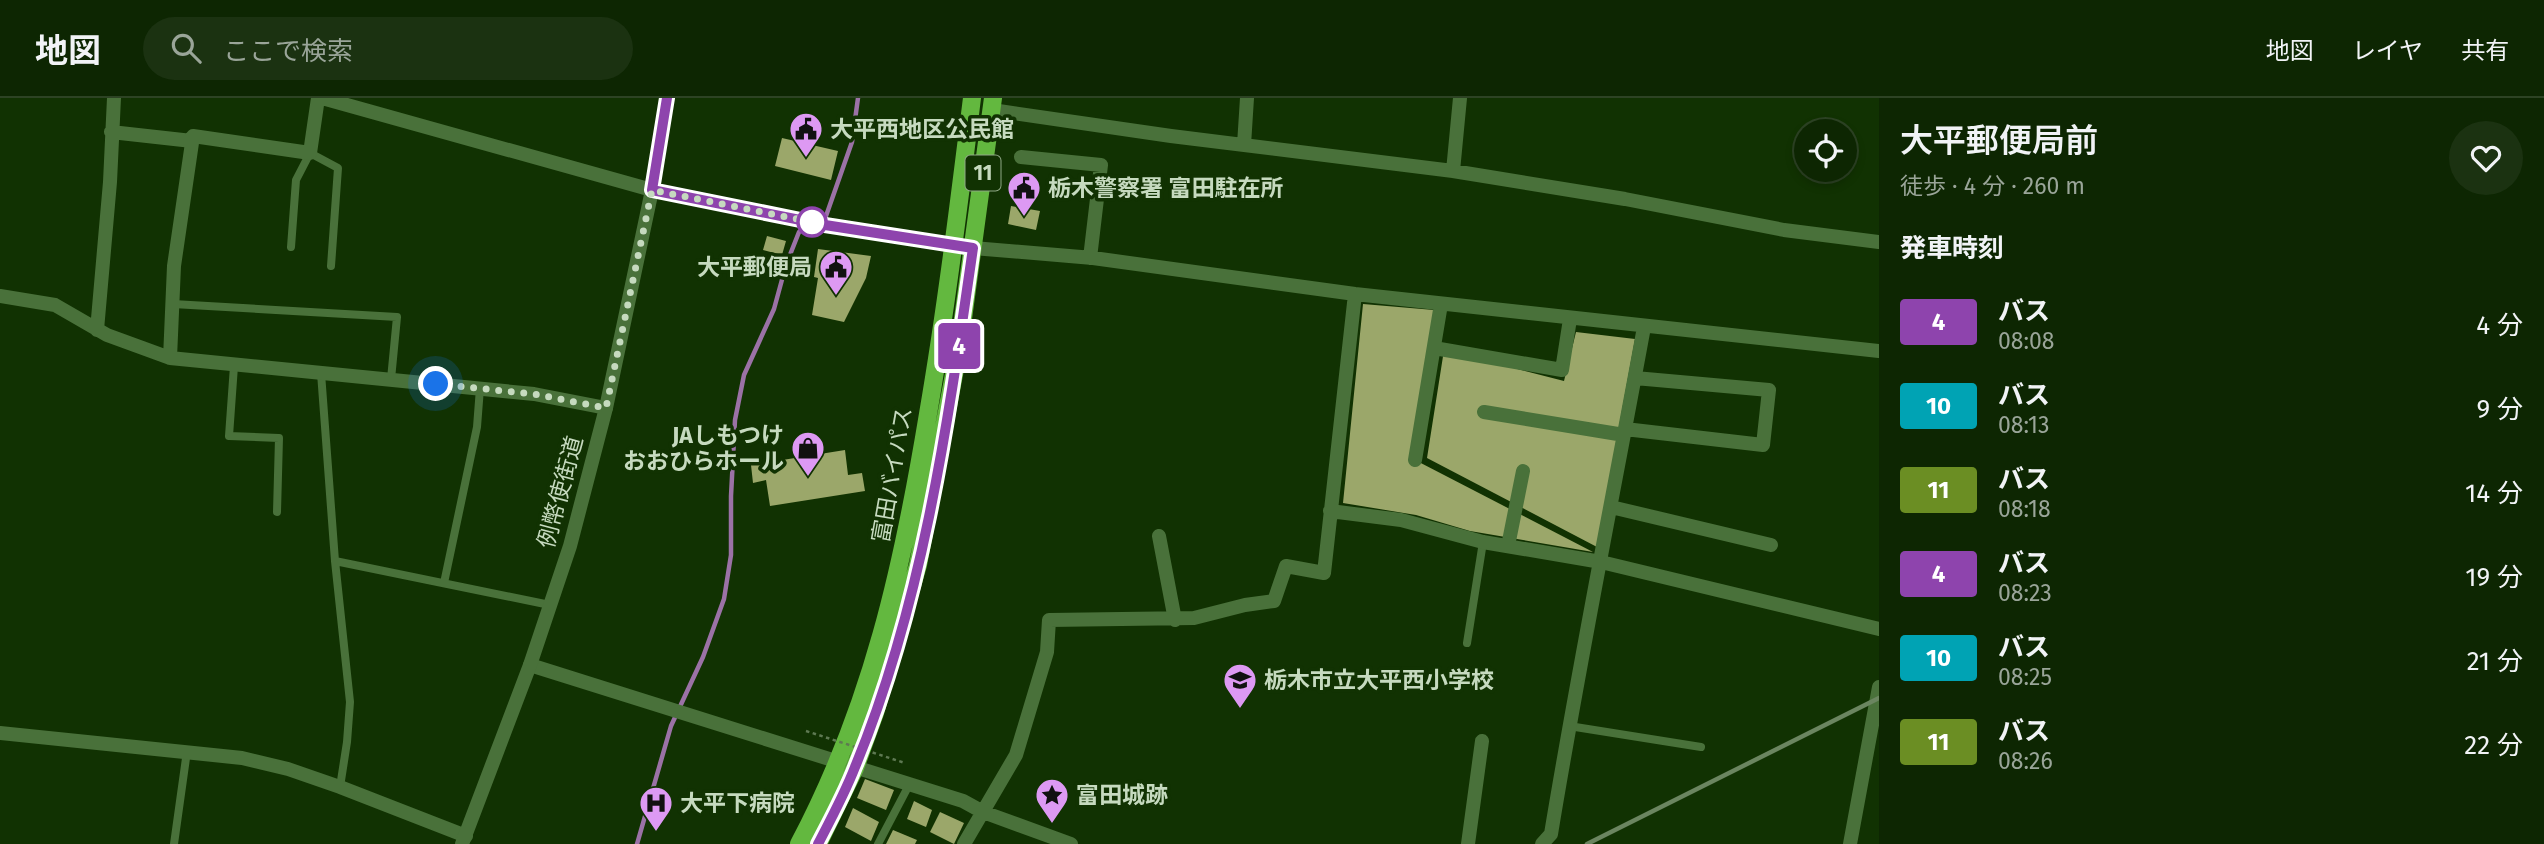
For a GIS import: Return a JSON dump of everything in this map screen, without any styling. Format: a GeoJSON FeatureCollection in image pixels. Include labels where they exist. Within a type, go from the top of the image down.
{"type":"FeatureCollection","features":[{"type":"Feature","properties":{"kind":"main road","name":"富田バイパス"},"geometry":{"type":"LineString","coordinates":[[799,844],[837,762],[875,663],[904,552],[941,335],[972,98]]}},
{"type":"Feature","properties":{"kind":"main road","name":"富田バイパス"},"geometry":{"type":"LineString","coordinates":[[818,844],[855,768],[889,670],[918,565],[957,360],[993,104]]}},
{"type":"Feature","properties":{"kind":"street"},"geometry":{"type":"LineString","coordinates":[[97,330],[114,98]]}},
{"type":"Feature","properties":{"kind":"street"},"geometry":{"type":"LineString","coordinates":[[170,358],[174,266],[193,136],[310,153],[320,98],[652,190],[825,225],[973,248],[1090,258],[1355,294],[1879,351]]}},
{"type":"Feature","properties":{"kind":"street","name":"例幣使街道"},"geometry":{"type":"LineString","coordinates":[[464,840],[530,665],[570,546],[606,408],[652,190],[667,98]]}},
{"type":"Feature","properties":{"kind":"street"},"geometry":{"type":"LineString","coordinates":[[1244,145],[1247,98]]}},
{"type":"Feature","properties":{"kind":"street"},"geometry":{"type":"LineString","coordinates":[[1453,171],[1460,98]]}},
{"type":"Feature","properties":{"kind":"street"},"geometry":{"type":"LineString","coordinates":[[993,104],[1244,145],[1453,171],[1625,199],[1784,230],[1879,242]]}},
{"type":"Feature","properties":{"kind":"street"},"geometry":{"type":"LineString","coordinates":[[111,132],[192,141]]}},
{"type":"Feature","properties":{"kind":"street"},"geometry":{"type":"LineString","coordinates":[[1021,157],[1101,165],[1090,258]]}},
{"type":"Feature","properties":{"kind":"street"},"geometry":{"type":"LineString","coordinates":[[964,844],[1016,755],[1047,653],[1049,620],[1194,618],[1245,605],[1274,601],[1286,566],[1324,573],[1355,294]]}},
{"type":"Feature","properties":{"kind":"street"},"geometry":{"type":"LineString","coordinates":[[0,296],[55,305],[97,330],[170,358],[534,394],[606,408]]}},
{"type":"Feature","properties":{"kind":"street"},"geometry":{"type":"LineString","coordinates":[[1415,460],[1441,304]]}},
{"type":"Feature","properties":{"kind":"street"},"geometry":{"type":"LineString","coordinates":[[1434,348],[1562,370],[1570,319]]}},
{"type":"Feature","properties":{"kind":"street"},"geometry":{"type":"LineString","coordinates":[[1542,844],[1551,834],[1644,327]]}},
{"type":"Feature","properties":{"kind":"street"},"geometry":{"type":"LineString","coordinates":[[1484,412],[1625,432],[1763,445],[1769,390],[1635,378]]}},
{"type":"Feature","properties":{"kind":"street"},"geometry":{"type":"LineString","coordinates":[[1508,546],[1523,471]]}},
{"type":"Feature","properties":{"kind":"street"},"geometry":{"type":"LineString","coordinates":[[1611,508],[1771,545]]}},
{"type":"Feature","properties":{"kind":"street"},"geometry":{"type":"LineString","coordinates":[[1330,511],[1401,520],[1483,542],[1601,562],[1879,629]]}},
{"type":"Feature","properties":{"kind":"street"},"geometry":{"type":"LineString","coordinates":[[1159,536],[1175,620]]}},
{"type":"Feature","properties":{"kind":"street"},"geometry":{"type":"LineString","coordinates":[[530,665],[963,801],[1043,839],[1071,844]]}},
{"type":"Feature","properties":{"kind":"street"},"geometry":{"type":"LineString","coordinates":[[1850,844],[1879,687]]}},
{"type":"Feature","properties":{"kind":"street"},"geometry":{"type":"LineString","coordinates":[[0,733],[242,758],[288,769],[340,787],[464,840]]}},
{"type":"Feature","properties":{"kind":"street"},"geometry":{"type":"LineString","coordinates":[[1468,844],[1482,741]]}},
{"type":"Feature","properties":{"kind":"lane"},"geometry":{"type":"LineString","coordinates":[[291,247],[296,180],[310,153],[338,168],[331,266]]}},
{"type":"Feature","properties":{"kind":"lane"},"geometry":{"type":"LineString","coordinates":[[173,304],[397,317],[391,379]]}},
{"type":"Feature","properties":{"kind":"lane"},"geometry":{"type":"LineString","coordinates":[[233,366],[229,436],[279,438],[277,512]]}},
{"type":"Feature","properties":{"kind":"lane"},"geometry":{"type":"LineString","coordinates":[[321,373],[335,561],[350,702],[340,787]]}},
{"type":"Feature","properties":{"kind":"lane"},"geometry":{"type":"LineString","coordinates":[[444,583],[477,427],[480,388]]}},
{"type":"Feature","properties":{"kind":"lane"},"geometry":{"type":"LineString","coordinates":[[1467,643],[1483,542]]}},
{"type":"Feature","properties":{"kind":"lane"},"geometry":{"type":"LineString","coordinates":[[335,561],[550,605]]}},
{"type":"Feature","properties":{"kind":"lane"},"geometry":{"type":"LineString","coordinates":[[1569,726],[1701,747]]}},
{"type":"Feature","properties":{"kind":"lane"},"geometry":{"type":"LineString","coordinates":[[174,844],[187,751]]}},
{"type":"Feature","properties":{"kind":"lane"},"geometry":{"type":"LineString","coordinates":[[878,844],[909,785]]}},
{"type":"Feature","properties":{"kind":"path"},"geometry":{"type":"LineString","coordinates":[[806,731],[905,763]]}},
{"type":"Feature","properties":{"kind":"building","name":"大平西地区公民館"},"geometry":{"type":"Polygon","coordinates":[[[782,138],[838,151],[831,180],[775,166],[782,138]]]}},
{"type":"Feature","properties":{"kind":"building","name":"栃木警察署 富田駐在所"},"geometry":{"type":"Polygon","coordinates":[[[1011,206],[1040,211],[1036,230],[1008,224],[1011,206]]]}},
{"type":"Feature","properties":{"kind":"building"},"geometry":{"type":"Polygon","coordinates":[[[767,236],[786,241],[782,255],[763,250],[767,236]]]}},
{"type":"Feature","properties":{"kind":"building","name":"大平郵便局"},"geometry":{"type":"Polygon","coordinates":[[[818,249],[871,256],[866,278],[844,322],[812,315],[818,278],[814,277],[818,249]]]}},
{"type":"Feature","properties":{"kind":"building"},"geometry":{"type":"Polygon","coordinates":[[[1363,304],[1434,310],[1415,460],[1593,552],[1470,531],[1416,515],[1343,503],[1363,304]]]}},
{"type":"Feature","properties":{"kind":"building"},"geometry":{"type":"Polygon","coordinates":[[[1576,332],[1635,339],[1597,547],[1427,458],[1444,350],[1564,381],[1576,332]]]}},
{"type":"Feature","properties":{"kind":"building","name":"JAしもつけ おおひらホール"},"geometry":{"type":"Polygon","coordinates":[[[845,450],[848,475],[862,473],[865,491],[770,506],[766,480],[753,483],[751,465],[845,450]]]}},
{"type":"Feature","properties":{"kind":"building"},"geometry":{"type":"Polygon","coordinates":[[[865,779],[894,790],[886,810],[857,798],[865,779]]]}},
{"type":"Feature","properties":{"kind":"building"},"geometry":{"type":"Polygon","coordinates":[[[914,801],[932,810],[926,827],[907,819],[914,801]]]}},
{"type":"Feature","properties":{"kind":"building"},"geometry":{"type":"Polygon","coordinates":[[[853,808],[879,822],[871,841],[845,827],[853,808]]]}},
{"type":"Feature","properties":{"kind":"building"},"geometry":{"type":"Polygon","coordinates":[[[940,812],[964,823],[954,844],[930,832],[940,812]]]}},
{"type":"Feature","properties":{"kind":"building"},"geometry":{"type":"Polygon","coordinates":[[[893,830],[917,840],[915,844],[886,844],[893,830]]]}},
{"type":"Feature","properties":{"kind":"waterway"},"geometry":{"type":"LineString","coordinates":[[818,220],[826,216],[852,142],[858,98]]}},
{"type":"Feature","properties":{"kind":"waterway"},"geometry":{"type":"LineString","coordinates":[[637,844],[671,726],[703,657],[724,599],[731,555],[735,420],[744,375],[774,309],[786,265],[799,232],[808,227]]}},
{"type":"Feature","properties":{"kind":"railway"},"geometry":{"type":"LineString","coordinates":[[1587,844],[1879,698]]}},
{"type":"Feature","properties":{"kind":"bus line","name":"4"},"geometry":{"type":"LineString","coordinates":[[667,98],[652,190],[825,225],[973,248],[959,348],[918,565],[875,713],[855,768],[818,844]]}},
{"type":"Feature","properties":{"kind":"place","name":"大平西地区公民館"},"geometry":{"type":"Point","coordinates":[806,159]}},
{"type":"Feature","properties":{"kind":"place","name":"栃木警察署 富田駐在所"},"geometry":{"type":"Point","coordinates":[1024,218]}},
{"type":"Feature","properties":{"kind":"place","name":"大平郵便局"},"geometry":{"type":"Point","coordinates":[836,297]}},
{"type":"Feature","properties":{"kind":"place","name":"JAしもつけ おおひらホール"},"geometry":{"type":"Point","coordinates":[808,478]}},
{"type":"Feature","properties":{"kind":"place","name":"栃木市立大平西小学校"},"geometry":{"type":"Point","coordinates":[1240,710]}},
{"type":"Feature","properties":{"kind":"place","name":"富田城跡"},"geometry":{"type":"Point","coordinates":[1052,825]}},
{"type":"Feature","properties":{"kind":"place","name":"大平下病院"},"geometry":{"type":"Point","coordinates":[656,833]}},
{"type":"Feature","properties":{"kind":"route"},"geometry":{"type":"LineString","coordinates":[[436,384],[534,394],[606,408],[652,190],[812,222]]}}]}
